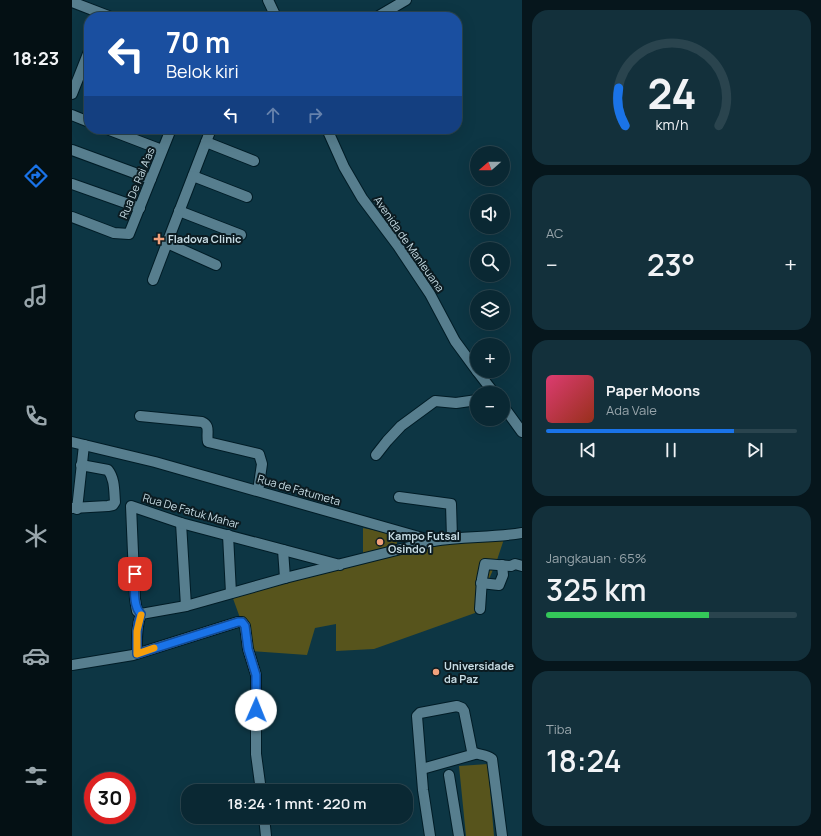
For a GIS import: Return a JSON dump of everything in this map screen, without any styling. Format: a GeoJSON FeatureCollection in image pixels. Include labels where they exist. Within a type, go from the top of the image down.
{"type":"FeatureCollection","features":[{"type":"Feature","properties":{"kind":"street"},"geometry":{"type":"LineString","coordinates":[[268,0],[272,12]]}},
{"type":"Feature","properties":{"kind":"street"},"geometry":{"type":"LineString","coordinates":[[385,12],[406,0]]}},
{"type":"Feature","properties":{"kind":"street"},"geometry":{"type":"LineString","coordinates":[[73,5],[94,12]]}},
{"type":"Feature","properties":{"kind":"street"},"geometry":{"type":"LineString","coordinates":[[72,94],[84,64]]}},
{"type":"Feature","properties":{"kind":"street"},"geometry":{"type":"LineString","coordinates":[[72,115],[84,120]]}},
{"type":"Feature","properties":{"kind":"street"},"geometry":{"type":"LineString","coordinates":[[133,134],[162,150]]}},
{"type":"Feature","properties":{"kind":"street","name":"Rua De Rai A’as"},"geometry":{"type":"LineString","coordinates":[[72,217],[114,233],[129,234],[169,134]]}},
{"type":"Feature","properties":{"kind":"street"},"geometry":{"type":"LineString","coordinates":[[153,280],[209,134]]}},
{"type":"Feature","properties":{"kind":"street","name":"Avenida de Manleuana"},"geometry":{"type":"LineString","coordinates":[[328,134],[344,167],[362,198],[398,246],[430,294],[455,341],[470,361]]}},
{"type":"Feature","properties":{"kind":"street"},"geometry":{"type":"LineString","coordinates":[[206,142],[254,161]]}},
{"type":"Feature","properties":{"kind":"street"},"geometry":{"type":"LineString","coordinates":[[72,150],[151,179]]}},
{"type":"Feature","properties":{"kind":"street"},"geometry":{"type":"LineString","coordinates":[[193,176],[247,197]]}},
{"type":"Feature","properties":{"kind":"street"},"geometry":{"type":"LineString","coordinates":[[72,184],[140,208]]}},
{"type":"Feature","properties":{"kind":"street"},"geometry":{"type":"LineString","coordinates":[[179,212],[241,235]]}},
{"type":"Feature","properties":{"kind":"street"},"geometry":{"type":"LineString","coordinates":[[167,243],[216,265]]}},
{"type":"Feature","properties":{"kind":"street"},"geometry":{"type":"LineString","coordinates":[[376,455],[401,426],[435,401],[456,403],[470,401]]}},
{"type":"Feature","properties":{"kind":"street"},"geometry":{"type":"LineString","coordinates":[[140,416],[202,422],[208,426],[208,442],[258,454],[262,464],[258,491]]}},
{"type":"Feature","properties":{"kind":"street"},"geometry":{"type":"LineString","coordinates":[[510,416],[522,432]]}},
{"type":"Feature","properties":{"kind":"street","name":"Rua de Fatumeta"},"geometry":{"type":"LineString","coordinates":[[72,442],[155,462],[433,541],[452,538],[505,536],[522,533]]}},
{"type":"Feature","properties":{"kind":"street"},"geometry":{"type":"LineString","coordinates":[[81,465],[108,470],[112,474],[114,502],[112,505],[74,508],[84,445]]}},
{"type":"Feature","properties":{"kind":"street"},"geometry":{"type":"LineString","coordinates":[[399,497],[451,504],[452,538]]}},
{"type":"Feature","properties":{"kind":"street","name":"Rua De Fatuk Mahar"},"geometry":{"type":"LineString","coordinates":[[340,565],[181,523],[131,506],[135,599],[137,610],[141,614],[186,606],[285,578],[340,565],[433,541]]}},
{"type":"Feature","properties":{"kind":"street"},"geometry":{"type":"LineString","coordinates":[[181,523],[186,606]]}},
{"type":"Feature","properties":{"kind":"street"},"geometry":{"type":"LineString","coordinates":[[228,535],[231,593]]}},
{"type":"Feature","properties":{"kind":"street"},"geometry":{"type":"LineString","coordinates":[[283,550],[285,578]]}},
{"type":"Feature","properties":{"kind":"street"},"geometry":{"type":"LineString","coordinates":[[480,609],[481,583],[485,564],[511,566],[515,564],[522,566]]}},
{"type":"Feature","properties":{"kind":"street"},"geometry":{"type":"LineString","coordinates":[[481,583],[499,584],[503,575],[502,565]]}},
{"type":"Feature","properties":{"kind":"street"},"geometry":{"type":"LineString","coordinates":[[137,654],[138,620],[141,614]]}},
{"type":"Feature","properties":{"kind":"street"},"geometry":{"type":"LineString","coordinates":[[72,665],[103,661],[137,654],[242,622],[245,626],[248,649],[256,675],[256,754],[260,784]]}},
{"type":"Feature","properties":{"kind":"street"},"geometry":{"type":"LineString","coordinates":[[430,836],[423,790],[416,722],[417,716],[420,713],[457,706],[462,708],[464,711],[472,751],[475,754]]}},
{"type":"Feature","properties":{"kind":"street"},"geometry":{"type":"LineString","coordinates":[[422,769],[475,754],[488,755],[492,759],[502,836]]}},
{"type":"Feature","properties":{"kind":"street"},"geometry":{"type":"LineString","coordinates":[[449,775],[459,836]]}},
{"type":"Feature","properties":{"kind":"street"},"geometry":{"type":"LineString","coordinates":[[265,824],[266,836]]}},
{"type":"Feature","properties":{"kind":"shaded area","name":"Kampo Futsal Osindo 1"},"geometry":{"type":"Polygon","coordinates":[[[363,528],[398,535],[396,549],[363,553],[363,528]]]}},
{"type":"Feature","properties":{"kind":"shaded area"},"geometry":{"type":"Polygon","coordinates":[[[505,536],[497,560],[475,613],[374,649],[336,651],[336,624],[315,628],[307,655],[252,651],[231,593],[433,541],[505,536]]]}},
{"type":"Feature","properties":{"kind":"shaded area"},"geometry":{"type":"Polygon","coordinates":[[[488,764],[494,836],[466,836],[459,766],[488,764]]]}},
{"type":"Feature","properties":{"kind":"slow traffic"},"geometry":{"type":"LineString","coordinates":[[141,615],[138,620],[137,654],[154,648]]}},
{"type":"Feature","properties":{"kind":"place","name":"Fladova Clinic"},"geometry":{"type":"Point","coordinates":[159,239]}},
{"type":"Feature","properties":{"kind":"place","name":"Kampo Futsal Osindo 1"},"geometry":{"type":"Point","coordinates":[380,542]}},
{"type":"Feature","properties":{"kind":"place","name":"Universidade da Paz"},"geometry":{"type":"Point","coordinates":[436,672]}},
{"type":"Feature","properties":{"kind":"route"},"geometry":{"type":"LineString","coordinates":[[135,574],[135,599],[137,610],[141,614],[138,620],[137,654],[242,622],[245,626],[248,649],[256,675],[256,710]]}}]}
